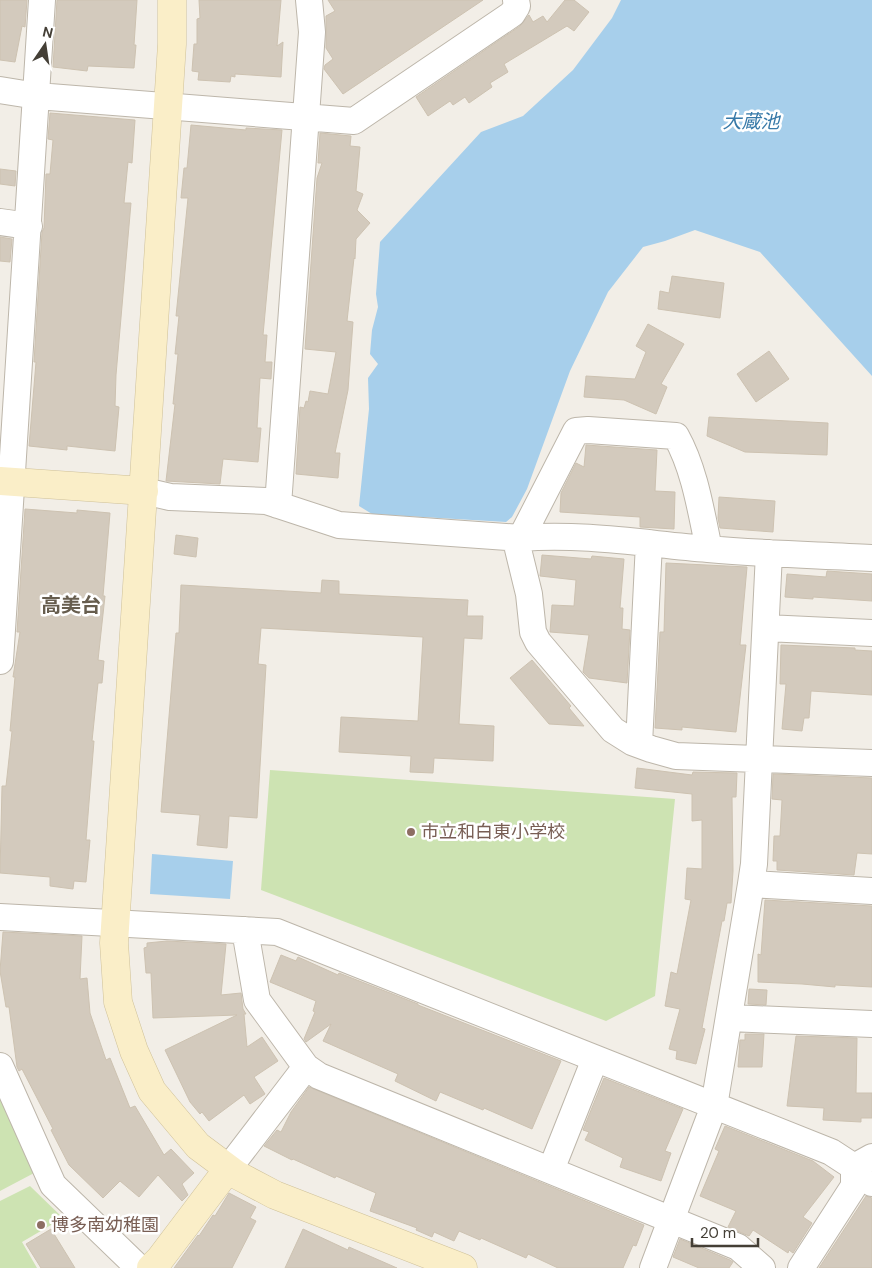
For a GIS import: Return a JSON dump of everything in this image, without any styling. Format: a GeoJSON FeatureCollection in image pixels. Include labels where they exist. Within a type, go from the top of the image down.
{"type":"FeatureCollection","features":[{"type":"Feature","properties":{"kind":"street"},"geometry":{"type":"LineString","coordinates":[[0,660],[10,351],[29,226],[42,0]]}},
{"type":"Feature","properties":{"kind":"street"},"geometry":{"type":"LineString","coordinates":[[172,0],[169,106],[114,943],[118,1002],[134,1051],[152,1091],[198,1146],[237,1175],[275,1195],[460,1267]]}},
{"type":"Feature","properties":{"kind":"street"},"geometry":{"type":"LineString","coordinates":[[278,505],[312,32],[309,0]]}},
{"type":"Feature","properties":{"kind":"street"},"geometry":{"type":"LineString","coordinates":[[0,90],[37,96],[354,121],[512,14],[517,6],[516,0]]}},
{"type":"Feature","properties":{"kind":"street"},"geometry":{"type":"LineString","coordinates":[[0,222],[29,226]]}},
{"type":"Feature","properties":{"kind":"street"},"geometry":{"type":"LineString","coordinates":[[709,549],[697,495],[682,447],[676,436],[588,430],[576,432],[521,538],[518,548],[529,594],[533,632],[538,642],[613,730],[632,742],[651,749],[676,756],[872,764]]}},
{"type":"Feature","properties":{"kind":"street"},"geometry":{"type":"LineString","coordinates":[[6,482],[144,491],[170,496],[266,502],[339,525],[521,538],[550,536],[709,549],[872,558]]}},
{"type":"Feature","properties":{"kind":"street"},"geometry":{"type":"LineString","coordinates":[[639,744],[649,543]]}},
{"type":"Feature","properties":{"kind":"street"},"geometry":{"type":"LineString","coordinates":[[653,1268],[714,1106],[752,884],[769,553]]}},
{"type":"Feature","properties":{"kind":"street"},"geometry":{"type":"LineString","coordinates":[[766,628],[872,633]]}},
{"type":"Feature","properties":{"kind":"street"},"geometry":{"type":"LineString","coordinates":[[752,884],[872,891]]}},
{"type":"Feature","properties":{"kind":"street"},"geometry":{"type":"LineString","coordinates":[[0,917],[277,932],[831,1152],[866,1169],[801,1268]]}},
{"type":"Feature","properties":{"kind":"street"},"geometry":{"type":"LineString","coordinates":[[245,930],[257,1000],[306,1067],[319,1076],[672,1218],[738,1247],[762,1268]]}},
{"type":"Feature","properties":{"kind":"street"},"geometry":{"type":"LineString","coordinates":[[729,1018],[872,1024]]}},
{"type":"Feature","properties":{"kind":"street"},"geometry":{"type":"LineString","coordinates":[[551,1170],[594,1058]]}},
{"type":"Feature","properties":{"kind":"street"},"geometry":{"type":"LineString","coordinates":[[0,1066],[53,1185],[139,1268]]}},
{"type":"Feature","properties":{"kind":"street"},"geometry":{"type":"LineString","coordinates":[[151,1268],[160,1259],[306,1067]]}},
{"type":"Feature","properties":{"kind":"green space"},"geometry":{"type":"Polygon","coordinates":[[[270,770],[675,799],[655,996],[606,1021],[261,890],[270,770]]]}},
{"type":"Feature","properties":{"kind":"green space"},"geometry":{"type":"Polygon","coordinates":[[[0,1089],[36,1172],[0,1191],[0,1089]]]}},
{"type":"Feature","properties":{"kind":"green space"},"geometry":{"type":"Polygon","coordinates":[[[30,1186],[63,1218],[22,1242],[37,1268],[0,1268],[0,1201],[30,1186]]]}},
{"type":"Feature","properties":{"kind":"water","name":"大蔵池"},"geometry":{"type":"Polygon","coordinates":[[[621,0],[872,0],[872,376],[760,252],[695,230],[643,247],[608,292],[570,371],[527,489],[512,517],[506,522],[372,514],[359,506],[369,409],[368,378],[378,364],[370,354],[372,330],[378,307],[376,294],[380,242],[481,132],[523,116],[573,70],[612,18],[621,0]]]}},
{"type":"Feature","properties":{"kind":"water"},"geometry":{"type":"Polygon","coordinates":[[[152,854],[233,861],[230,899],[150,894],[152,854]]]}},
{"type":"Feature","properties":{"kind":"building"},"geometry":{"type":"Polygon","coordinates":[[[0,0],[27,0],[25,27],[22,26],[15,62],[0,60],[0,0]]]}},
{"type":"Feature","properties":{"kind":"building"},"geometry":{"type":"Polygon","coordinates":[[[57,0],[137,0],[134,68],[88,66],[87,71],[53,67],[57,0]]]}},
{"type":"Feature","properties":{"kind":"building"},"geometry":{"type":"Polygon","coordinates":[[[199,0],[281,0],[277,46],[283,42],[281,77],[235,74],[235,77],[231,76],[230,82],[198,80],[199,72],[192,71],[194,44],[197,44],[197,19],[200,18],[199,0]]]}},
{"type":"Feature","properties":{"kind":"building"},"geometry":{"type":"Polygon","coordinates":[[[328,0],[483,0],[343,94],[324,69],[325,65],[333,59],[326,48],[326,16],[335,11],[328,0]]]}},
{"type":"Feature","properties":{"kind":"building"},"geometry":{"type":"Polygon","coordinates":[[[565,0],[574,0],[589,12],[574,31],[567,26],[504,64],[508,72],[490,83],[492,87],[469,103],[465,97],[453,105],[450,101],[428,116],[416,97],[520,26],[529,15],[533,22],[543,16],[547,22],[565,0]]]}},
{"type":"Feature","properties":{"kind":"building"},"geometry":{"type":"Polygon","coordinates":[[[50,113],[135,120],[132,163],[128,162],[124,203],[131,203],[116,375],[115,406],[119,407],[115,451],[67,446],[67,450],[29,446],[36,362],[34,362],[46,174],[50,174],[53,140],[48,139],[50,113]]]}},
{"type":"Feature","properties":{"kind":"building"},"geometry":{"type":"Polygon","coordinates":[[[191,125],[246,130],[246,128],[282,130],[263,335],[267,335],[265,362],[272,362],[271,379],[260,378],[257,428],[261,428],[258,462],[223,459],[220,484],[166,481],[175,404],[173,404],[178,354],[175,354],[179,316],[176,316],[188,198],[181,198],[184,168],[187,168],[191,125]]]}},
{"type":"Feature","properties":{"kind":"building"},"geometry":{"type":"Polygon","coordinates":[[[320,133],[351,136],[350,146],[360,147],[356,191],[363,194],[357,210],[370,223],[356,239],[347,321],[353,322],[348,390],[335,453],[340,453],[338,478],[296,474],[300,407],[304,408],[306,401],[308,402],[310,391],[328,394],[336,352],[305,349],[317,178],[322,163],[318,163],[320,133]]]}},
{"type":"Feature","properties":{"kind":"building"},"geometry":{"type":"Polygon","coordinates":[[[0,169],[16,171],[15,186],[0,184],[0,169]]]}},
{"type":"Feature","properties":{"kind":"building"},"geometry":{"type":"Polygon","coordinates":[[[0,237],[12,239],[10,262],[0,261],[0,237]]]}},
{"type":"Feature","properties":{"kind":"building"},"geometry":{"type":"Polygon","coordinates":[[[672,276],[724,283],[720,318],[658,309],[660,291],[669,293],[672,276]]]}},
{"type":"Feature","properties":{"kind":"building"},"geometry":{"type":"Polygon","coordinates":[[[648,324],[684,344],[661,384],[667,387],[656,414],[624,400],[584,397],[586,376],[635,379],[646,352],[636,346],[648,324]]]}},
{"type":"Feature","properties":{"kind":"building"},"geometry":{"type":"Polygon","coordinates":[[[769,351],[789,379],[756,402],[737,374],[769,351]]]}},
{"type":"Feature","properties":{"kind":"building"},"geometry":{"type":"Polygon","coordinates":[[[709,417],[828,423],[827,455],[745,452],[707,436],[709,417]]]}},
{"type":"Feature","properties":{"kind":"building"},"geometry":{"type":"Polygon","coordinates":[[[586,445],[657,450],[655,491],[675,492],[674,529],[640,527],[640,517],[560,512],[561,493],[576,463],[584,467],[586,445]]]}},
{"type":"Feature","properties":{"kind":"building"},"geometry":{"type":"Polygon","coordinates":[[[719,497],[775,501],[773,532],[720,528],[718,518],[719,497]]]}},
{"type":"Feature","properties":{"kind":"building"},"geometry":{"type":"Polygon","coordinates":[[[25,509],[77,513],[77,510],[110,513],[103,596],[105,596],[98,660],[104,661],[102,683],[98,683],[92,741],[94,741],[86,840],[90,840],[86,882],[74,881],[73,889],[50,886],[50,877],[0,873],[2,786],[6,786],[12,731],[10,731],[15,677],[13,677],[20,632],[17,632],[25,509]]]}},
{"type":"Feature","properties":{"kind":"building"},"geometry":{"type":"Polygon","coordinates":[[[176,535],[198,538],[196,557],[174,554],[176,535]]]}},
{"type":"Feature","properties":{"kind":"building"},"geometry":{"type":"Polygon","coordinates":[[[542,555],[591,559],[592,556],[624,559],[620,608],[623,608],[622,629],[630,630],[627,683],[589,678],[583,672],[589,635],[550,632],[552,605],[574,606],[576,580],[540,576],[542,555]]]}},
{"type":"Feature","properties":{"kind":"building"},"geometry":{"type":"Polygon","coordinates":[[[666,563],[747,567],[740,645],[746,645],[736,732],[682,727],[682,730],[655,728],[660,632],[664,632],[666,563]]]}},
{"type":"Feature","properties":{"kind":"building"},"geometry":{"type":"Polygon","coordinates":[[[827,571],[872,574],[872,601],[785,597],[787,574],[826,577],[827,571]]]}},
{"type":"Feature","properties":{"kind":"building"},"geometry":{"type":"Polygon","coordinates":[[[322,580],[339,581],[339,594],[468,600],[467,616],[483,616],[482,639],[464,638],[459,724],[494,726],[493,761],[434,758],[433,773],[410,772],[411,756],[339,752],[341,717],[418,721],[423,637],[261,628],[258,664],[266,665],[257,818],[229,816],[227,848],[197,845],[200,815],[161,812],[176,633],[179,633],[181,585],[321,593],[322,580]]]}},
{"type":"Feature","properties":{"kind":"building"},"geometry":{"type":"Polygon","coordinates":[[[781,645],[855,648],[855,650],[872,651],[872,695],[811,691],[809,718],[804,718],[802,731],[782,729],[786,684],[780,684],[781,645]]]}},
{"type":"Feature","properties":{"kind":"building"},"geometry":{"type":"Polygon","coordinates":[[[532,660],[571,706],[569,708],[584,726],[549,724],[510,678],[532,660]]]}},
{"type":"Feature","properties":{"kind":"building"},"geometry":{"type":"Polygon","coordinates":[[[637,768],[692,775],[693,772],[737,773],[736,797],[732,797],[733,871],[731,903],[727,903],[724,921],[722,921],[702,1028],[705,1029],[696,1064],[676,1059],[677,1051],[669,1049],[680,1009],[665,1006],[671,972],[677,974],[691,900],[685,899],[687,868],[702,869],[702,820],[692,821],[692,794],[635,788],[637,768]]]}},
{"type":"Feature","properties":{"kind":"building"},"geometry":{"type":"Polygon","coordinates":[[[773,774],[872,778],[872,854],[857,853],[854,875],[777,870],[777,861],[773,861],[774,836],[780,836],[782,800],[772,799],[773,774]]]}},
{"type":"Feature","properties":{"kind":"building"},"geometry":{"type":"Polygon","coordinates":[[[765,900],[872,906],[872,987],[835,985],[835,987],[758,982],[758,954],[761,955],[765,900]]]}},
{"type":"Feature","properties":{"kind":"building"},"geometry":{"type":"Polygon","coordinates":[[[3,932],[82,936],[80,979],[87,978],[90,1013],[106,1060],[110,1058],[130,1108],[135,1106],[164,1155],[171,1149],[194,1173],[182,1184],[188,1195],[182,1201],[158,1175],[139,1197],[120,1181],[103,1198],[69,1165],[22,1069],[19,1071],[17,1067],[9,1007],[6,1007],[0,971],[3,932]]]}},
{"type":"Feature","properties":{"kind":"building"},"geometry":{"type":"Polygon","coordinates":[[[167,941],[226,944],[221,995],[241,993],[243,1009],[246,1014],[244,1014],[247,1047],[262,1037],[278,1061],[254,1077],[265,1094],[250,1104],[244,1095],[209,1121],[190,1102],[165,1050],[237,1015],[153,1018],[151,973],[146,973],[144,948],[147,947],[147,943],[167,941]]]}},
{"type":"Feature","properties":{"kind":"building"},"geometry":{"type":"Polygon","coordinates":[[[281,955],[296,961],[298,957],[338,975],[339,973],[561,1061],[532,1129],[484,1108],[483,1110],[440,1092],[436,1101],[395,1081],[398,1074],[323,1041],[331,1024],[306,1042],[304,1039],[315,1012],[313,1011],[316,1001],[270,982],[281,955]]]}},
{"type":"Feature","properties":{"kind":"building"},"geometry":{"type":"Polygon","coordinates":[[[749,989],[767,990],[766,1005],[748,1004],[749,989]]]}},
{"type":"Feature","properties":{"kind":"building"},"geometry":{"type":"Polygon","coordinates":[[[745,1034],[764,1034],[762,1067],[738,1067],[740,1040],[745,1040],[745,1034]]]}},
{"type":"Feature","properties":{"kind":"building"},"geometry":{"type":"Polygon","coordinates":[[[796,1036],[857,1038],[856,1093],[872,1093],[872,1118],[861,1118],[861,1122],[823,1120],[824,1108],[787,1106],[796,1036]]]}},
{"type":"Feature","properties":{"kind":"building"},"geometry":{"type":"Polygon","coordinates":[[[604,1078],[683,1109],[665,1151],[671,1153],[661,1181],[620,1167],[623,1158],[585,1140],[589,1132],[583,1130],[604,1078]]]}},
{"type":"Feature","properties":{"kind":"building"},"geometry":{"type":"Polygon","coordinates":[[[309,1087],[644,1225],[636,1246],[633,1245],[623,1268],[558,1268],[528,1254],[526,1258],[481,1238],[480,1240],[459,1231],[454,1241],[434,1232],[432,1237],[416,1230],[417,1228],[370,1211],[376,1193],[292,1160],[264,1146],[277,1130],[281,1132],[291,1112],[309,1087]]]}},
{"type":"Feature","properties":{"kind":"building"},"geometry":{"type":"Polygon","coordinates":[[[725,1126],[813,1161],[834,1177],[803,1217],[812,1223],[793,1253],[789,1250],[788,1253],[753,1230],[749,1236],[728,1227],[736,1211],[700,1196],[719,1151],[715,1149],[725,1126]]]}},
{"type":"Feature","properties":{"kind":"building"},"geometry":{"type":"Polygon","coordinates":[[[229,1193],[256,1207],[250,1218],[256,1221],[232,1268],[174,1268],[213,1215],[215,1216],[229,1193]]]}},
{"type":"Feature","properties":{"kind":"building"},"geometry":{"type":"Polygon","coordinates":[[[866,1196],[872,1198],[872,1268],[819,1268],[866,1196]]]}},
{"type":"Feature","properties":{"kind":"building"},"geometry":{"type":"Polygon","coordinates":[[[51,1229],[75,1268],[41,1268],[26,1244],[51,1229]]]}},
{"type":"Feature","properties":{"kind":"building"},"geometry":{"type":"Polygon","coordinates":[[[303,1229],[348,1250],[349,1247],[397,1268],[285,1268],[303,1229]]]}},
{"type":"Feature","properties":{"kind":"building"},"geometry":{"type":"Polygon","coordinates":[[[680,1239],[733,1262],[729,1268],[699,1268],[673,1257],[680,1239]]]}},
{"type":"Feature","properties":{"kind":"place","name":"市立和白東小学校"},"geometry":{"type":"Point","coordinates":[411,832]}},
{"type":"Feature","properties":{"kind":"place","name":"博多南幼稚園"},"geometry":{"type":"Point","coordinates":[41,1225]}},
{"type":"Feature","properties":{"kind":"district","name":"高美台"},"geometry":{"type":"Point","coordinates":[71,605]}}]}
